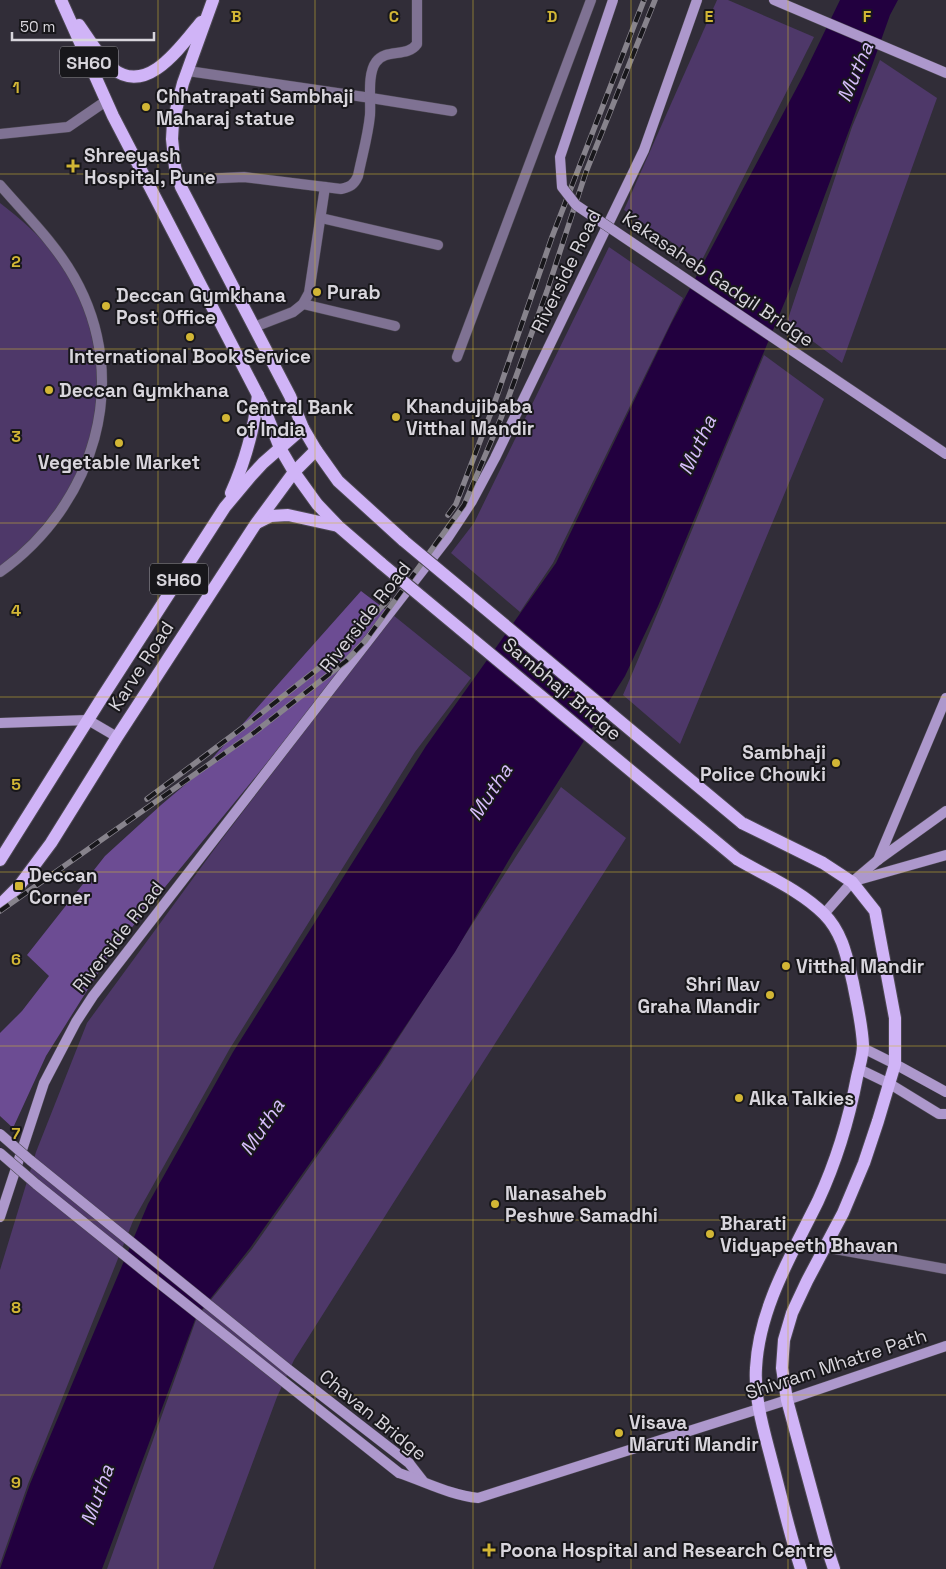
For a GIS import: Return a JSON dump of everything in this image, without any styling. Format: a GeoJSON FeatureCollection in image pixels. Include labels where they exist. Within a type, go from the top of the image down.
{"type":"FeatureCollection","features":[{"type":"Feature","properties":{"kind":"main road","name":"Sambhaji Bridge"},"geometry":{"type":"LineString","coordinates":[[213,0],[185,77],[173,122],[172,140],[175,167],[181,187],[290,396],[303,428],[338,481],[404,541],[742,823],[823,863],[852,882],[875,911],[895,1018],[895,1064],[864,1163],[843,1213],[792,1313],[784,1340],[782,1368],[787,1400],[834,1569]]}},
{"type":"Feature","properties":{"kind":"main road"},"geometry":{"type":"LineString","coordinates":[[63,4],[111,67],[120,74],[130,77],[151,72],[161,67],[206,17]]}},
{"type":"Feature","properties":{"kind":"main road","name":"SH60"},"geometry":{"type":"LineString","coordinates":[[63,4],[106,101],[258,395],[280,448],[294,472]]}},
{"type":"Feature","properties":{"kind":"main road"},"geometry":{"type":"LineString","coordinates":[[226,507],[248,448],[256,414],[258,395]]}},
{"type":"Feature","properties":{"kind":"main road","name":"Karve Road"},"geometry":{"type":"LineString","coordinates":[[0,860],[226,507],[251,476],[303,428]]}},
{"type":"Feature","properties":{"kind":"main road","name":"Karve Road"},"geometry":{"type":"LineString","coordinates":[[0,905],[19,886],[51,843],[117,737],[255,524],[294,472],[316,450]]}},
{"type":"Feature","properties":{"kind":"main road","name":"Sambhaji Bridge"},"geometry":{"type":"LineString","coordinates":[[294,472],[317,504],[338,526],[382,564],[737,859],[793,891],[824,914],[836,931],[844,948],[862,1023],[863,1048],[859,1069],[851,1106],[836,1157],[818,1200],[769,1303],[756,1368],[758,1408],[801,1569]]}},
{"type":"Feature","properties":{"kind":"main road"},"geometry":{"type":"LineString","coordinates":[[255,524],[271,516],[288,515],[338,526]]}},
{"type":"Feature","properties":{"kind":"street"},"geometry":{"type":"LineString","coordinates":[[179,180],[244,177],[341,189],[355,183],[370,116],[372,72],[379,59],[387,55],[414,49],[417,44],[417,0]]}},
{"type":"Feature","properties":{"kind":"street"},"geometry":{"type":"LineString","coordinates":[[457,358],[591,0]]}},
{"type":"Feature","properties":{"kind":"street","name":"Kakasaheb Gadgil Bridge"},"geometry":{"type":"LineString","coordinates":[[613,0],[560,157],[562,187],[576,204],[946,454]]}},
{"type":"Feature","properties":{"kind":"street","name":"Riverside Road"},"geometry":{"type":"LineString","coordinates":[[0,1217],[44,1083],[80,1016],[93,996],[447,539],[472,501],[495,458],[644,150],[697,0]]}},
{"type":"Feature","properties":{"kind":"street"},"geometry":{"type":"LineString","coordinates":[[774,0],[946,73]]}},
{"type":"Feature","properties":{"kind":"street"},"geometry":{"type":"LineString","coordinates":[[185,77],[371,98],[452,111]]}},
{"type":"Feature","properties":{"kind":"street"},"geometry":{"type":"LineString","coordinates":[[0,134],[68,127],[106,101]]}},
{"type":"Feature","properties":{"kind":"street"},"geometry":{"type":"LineString","coordinates":[[0,185],[49,241],[74,276],[95,330],[102,379],[99,422],[87,463],[78,483],[67,502],[41,536],[26,552],[0,572]]}},
{"type":"Feature","properties":{"kind":"street"},"geometry":{"type":"LineString","coordinates":[[254,327],[292,312],[303,304],[309,293],[325,187]]}},
{"type":"Feature","properties":{"kind":"street"},"geometry":{"type":"LineString","coordinates":[[321,218],[438,245]]}},
{"type":"Feature","properties":{"kind":"street"},"geometry":{"type":"LineString","coordinates":[[303,304],[395,326]]}},
{"type":"Feature","properties":{"kind":"street"},"geometry":{"type":"LineString","coordinates":[[878,860],[946,698]]}},
{"type":"Feature","properties":{"kind":"street"},"geometry":{"type":"LineString","coordinates":[[0,723],[88,720],[117,737]]}},
{"type":"Feature","properties":{"kind":"street"},"geometry":{"type":"LineString","coordinates":[[824,914],[852,882],[878,860],[946,811]]}},
{"type":"Feature","properties":{"kind":"street"},"geometry":{"type":"LineString","coordinates":[[852,882],[946,855]]}},
{"type":"Feature","properties":{"kind":"street"},"geometry":{"type":"LineString","coordinates":[[863,1048],[946,1092]]}},
{"type":"Feature","properties":{"kind":"street"},"geometry":{"type":"LineString","coordinates":[[859,1069],[890,1084],[939,1114],[946,1114]]}},
{"type":"Feature","properties":{"kind":"street","name":"Chavan Bridge"},"geometry":{"type":"LineString","coordinates":[[0,1134],[289,1370],[409,1463],[423,1481]]}},
{"type":"Feature","properties":{"kind":"street","name":"Chavan Bridge"},"geometry":{"type":"LineString","coordinates":[[0,1153],[134,1263],[399,1473],[423,1481]]}},
{"type":"Feature","properties":{"kind":"street"},"geometry":{"type":"LineString","coordinates":[[824,1247],[946,1269]]}},
{"type":"Feature","properties":{"kind":"street","name":"Shivram Mhatre Path"},"geometry":{"type":"LineString","coordinates":[[423,1481],[461,1496],[478,1498],[502,1492],[787,1400],[946,1346]]}},
{"type":"Feature","properties":{"kind":"shaded area"},"geometry":{"type":"Polygon","coordinates":[[[717,0],[728,0],[814,37],[701,262],[624,210],[717,0]]]}},
{"type":"Feature","properties":{"kind":"shaded area"},"geometry":{"type":"Polygon","coordinates":[[[880,60],[937,98],[842,363],[787,322],[852,127],[880,60]]]}},
{"type":"Feature","properties":{"kind":"shaded area","name":"Deccan Gymkhana"},"geometry":{"type":"Polygon","coordinates":[[[0,203],[46,245],[59,261],[75,289],[87,318],[94,348],[97,379],[95,409],[89,440],[79,470],[61,503],[48,519],[24,548],[0,567],[0,203]]]}},
{"type":"Feature","properties":{"kind":"shaded area"},"geometry":{"type":"Polygon","coordinates":[[[609,247],[683,298],[553,563],[520,612],[451,553],[474,523],[609,247]]]}},
{"type":"Feature","properties":{"kind":"shaded area"},"geometry":{"type":"Polygon","coordinates":[[[764,355],[824,399],[680,744],[623,695],[764,355]]]}},
{"type":"Feature","properties":{"kind":"shaded area"},"geometry":{"type":"Polygon","coordinates":[[[361,591],[390,613],[110,954],[46,1056],[13,1128],[0,1116],[0,1033],[22,1011],[49,976],[27,955],[105,856],[200,772],[361,591]]]}},
{"type":"Feature","properties":{"kind":"shaded area"},"geometry":{"type":"Polygon","coordinates":[[[393,615],[471,678],[415,752],[229,1050],[133,1221],[28,1484],[0,1564],[0,1270],[36,1152],[87,1023],[216,847],[393,615]]]}},
{"type":"Feature","properties":{"kind":"shaded area"},"geometry":{"type":"Polygon","coordinates":[[[561,787],[626,838],[294,1360],[277,1397],[213,1569],[107,1569],[197,1317],[252,1249],[381,1065],[561,787]]]}},
{"type":"Feature","properties":{"kind":"water","name":"Mutha"},"geometry":{"type":"Polygon","coordinates":[[[840,0],[898,0],[890,15],[788,294],[658,606],[625,676],[513,853],[455,952],[380,1064],[250,1248],[196,1317],[102,1569],[0,1569],[30,1484],[148,1204],[233,1052],[426,746],[556,563],[671,324],[803,76],[840,0]]]}},
{"type":"Feature","properties":{"kind":"railway"},"geometry":{"type":"LineString","coordinates":[[448,515],[456,504],[492,410],[552,237],[644,0]]}},
{"type":"Feature","properties":{"kind":"railway"},"geometry":{"type":"LineString","coordinates":[[0,911],[255,732],[346,661],[366,640],[464,505],[501,418],[547,291],[586,172],[655,0]]}},
{"type":"Feature","properties":{"kind":"railway"},"geometry":{"type":"LineString","coordinates":[[147,799],[249,723],[338,653],[389,599]]}},
{"type":"Feature","properties":{"kind":"place","name":"Chhatrapati Sambhaji Maharaj statue"},"geometry":{"type":"Point","coordinates":[146,107]}},
{"type":"Feature","properties":{"kind":"place","name":"Shreeyash Hospital, Pune"},"geometry":{"type":"Point","coordinates":[73,166]}},
{"type":"Feature","properties":{"kind":"place","name":"Purab"},"geometry":{"type":"Point","coordinates":[317,292]}},
{"type":"Feature","properties":{"kind":"place","name":"Deccan Gymkhana Post Office"},"geometry":{"type":"Point","coordinates":[106,306]}},
{"type":"Feature","properties":{"kind":"place","name":"International Book Service"},"geometry":{"type":"Point","coordinates":[190,337]}},
{"type":"Feature","properties":{"kind":"place","name":"Deccan Gymkhana"},"geometry":{"type":"Point","coordinates":[49,390]}},
{"type":"Feature","properties":{"kind":"place","name":"Khandujibaba Vitthal Mandir"},"geometry":{"type":"Point","coordinates":[396,417]}},
{"type":"Feature","properties":{"kind":"place","name":"Central Bank of India"},"geometry":{"type":"Point","coordinates":[226,418]}},
{"type":"Feature","properties":{"kind":"place","name":"Vegetable Market"},"geometry":{"type":"Point","coordinates":[119,443]}},
{"type":"Feature","properties":{"kind":"place","name":"Sambhaji Police Chowki"},"geometry":{"type":"Point","coordinates":[836,763]}},
{"type":"Feature","properties":{"kind":"place","name":"Deccan Corner"},"geometry":{"type":"Point","coordinates":[19,886]}},
{"type":"Feature","properties":{"kind":"place","name":"Vitthal Mandir"},"geometry":{"type":"Point","coordinates":[786,966]}},
{"type":"Feature","properties":{"kind":"place","name":"Shri Nav Graha Mandir"},"geometry":{"type":"Point","coordinates":[770,995]}},
{"type":"Feature","properties":{"kind":"place","name":"Alka Talkies"},"geometry":{"type":"Point","coordinates":[739,1098]}},
{"type":"Feature","properties":{"kind":"place","name":"Nanasaheb Peshwe Samadhi"},"geometry":{"type":"Point","coordinates":[495,1204]}},
{"type":"Feature","properties":{"kind":"place","name":"Bharati Vidyapeeth Bhavan"},"geometry":{"type":"Point","coordinates":[710,1234]}},
{"type":"Feature","properties":{"kind":"place","name":"Visava Maruti Mandir"},"geometry":{"type":"Point","coordinates":[619,1433]}},
{"type":"Feature","properties":{"kind":"place","name":"Poona Hospital and Research Centre"},"geometry":{"type":"Point","coordinates":[489,1550]}}]}
